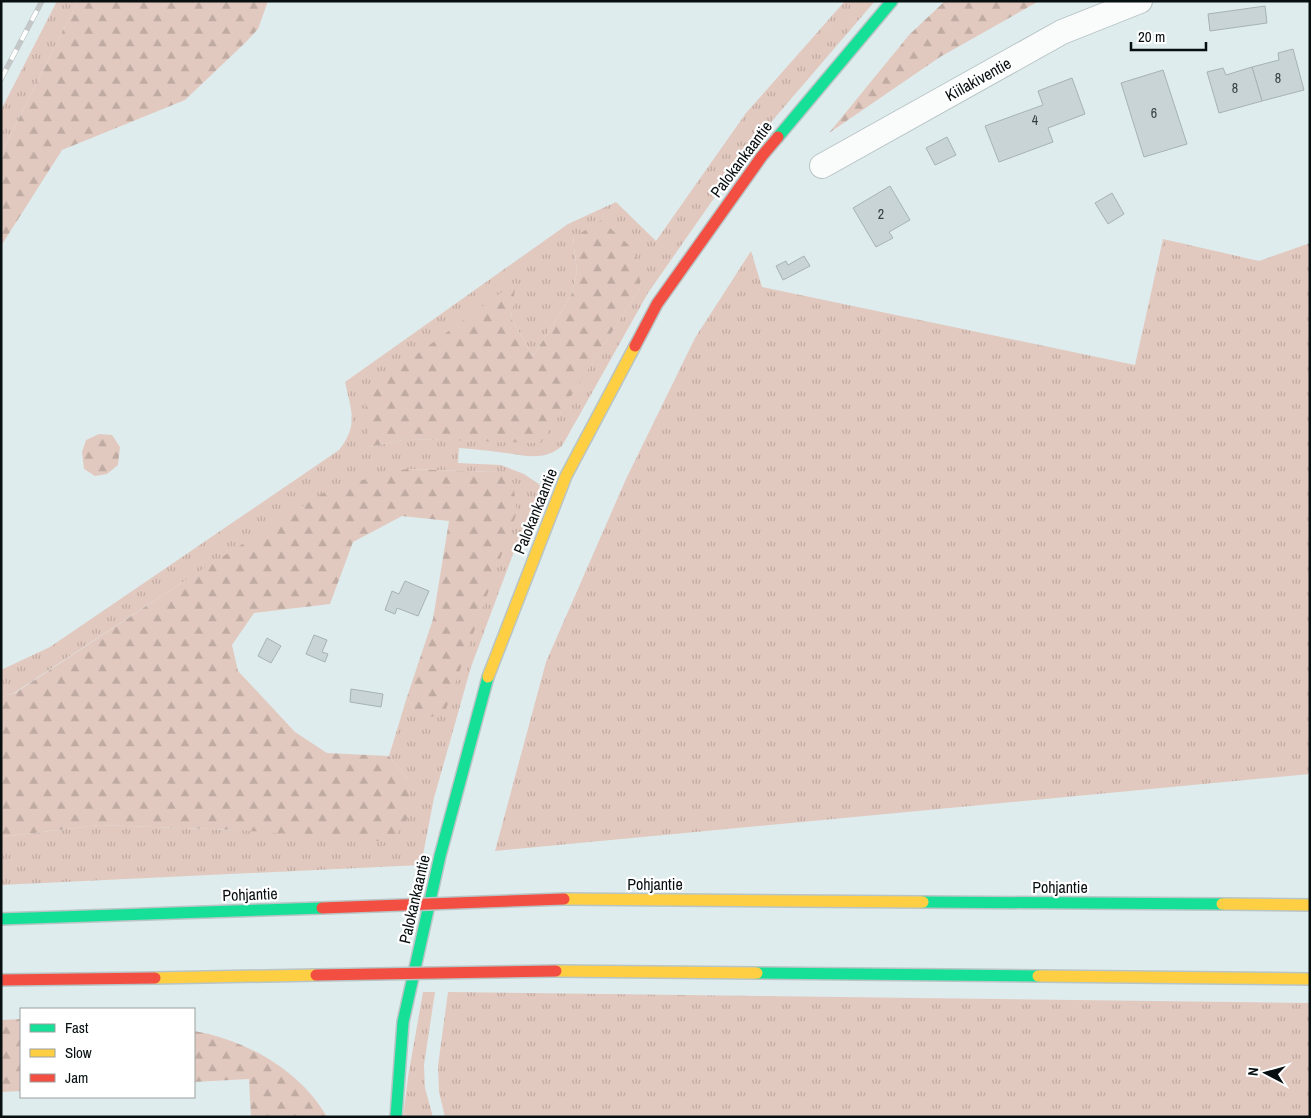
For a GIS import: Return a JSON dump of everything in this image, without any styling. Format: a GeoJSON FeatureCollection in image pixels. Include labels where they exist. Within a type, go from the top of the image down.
{"type":"FeatureCollection","features":[{"type":"Feature","properties":{"kind":"main road","name":"Palokankaantie"},"geometry":{"type":"LineString","coordinates":[[396,1117],[403,1022],[440,856],[465,761],[488,677],[566,476],[657,304],[762,156],[892,1]]}},
{"type":"Feature","properties":{"kind":"main road","name":"Pohjantie"},"geometry":{"type":"LineString","coordinates":[[1,919],[564,899],[1310,905]]}},
{"type":"Feature","properties":{"kind":"main road"},"geometry":{"type":"LineString","coordinates":[[1,980],[556,971],[1310,979]]}},
{"type":"Feature","properties":{"kind":"street","name":"Kiilakiventie"},"geometry":{"type":"LineString","coordinates":[[822,166],[1062,32],[1140,1]]}},
{"type":"Feature","properties":{"kind":"green space"},"geometry":{"type":"Polygon","coordinates":[[[57,1],[78,1],[1,154],[1,110],[57,1]]]}},
{"type":"Feature","properties":{"kind":"green space"},"geometry":{"type":"Polygon","coordinates":[[[78,1],[268,1],[258,29],[185,100],[62,150],[1,246],[1,154],[78,1]]]}},
{"type":"Feature","properties":{"kind":"green space"},"geometry":{"type":"Polygon","coordinates":[[[845,1],[875,1],[749,148],[648,293],[562,446],[539,456],[459,448],[458,463],[501,465],[524,474],[539,484],[542,490],[541,497],[513,554],[471,667],[434,798],[421,865],[1,885],[1,837],[99,825],[237,830],[408,780],[389,756],[407,697],[414,710],[498,472],[406,469],[181,583],[14,693],[2,697],[1,670],[50,647],[339,450],[349,433],[352,417],[345,382],[568,224],[616,202],[656,241],[746,113],[845,1]],[[573,238],[577,272],[571,296],[533,356],[511,318],[515,283],[369,447],[408,439],[541,442],[640,288],[573,238]]]}},
{"type":"Feature","properties":{"kind":"green space"},"geometry":{"type":"Polygon","coordinates":[[[945,1],[1039,1],[940,57],[829,133],[909,35],[945,1]]]}},
{"type":"Feature","properties":{"kind":"green space"},"geometry":{"type":"Polygon","coordinates":[[[601,220],[630,246],[639,262],[640,288],[541,443],[408,439],[369,447],[365,392],[516,282],[511,318],[533,356],[571,296],[577,272],[573,238],[601,220]]]}},
{"type":"Feature","properties":{"kind":"green space"},"geometry":{"type":"Polygon","coordinates":[[[1163,239],[1259,261],[1310,243],[1310,774],[495,851],[546,662],[626,479],[695,338],[751,251],[762,287],[1135,365],[1163,239]]]}},
{"type":"Feature","properties":{"kind":"green space"},"geometry":{"type":"Polygon","coordinates":[[[99,434],[112,435],[120,447],[118,465],[107,474],[95,476],[84,469],[82,452],[86,440],[99,434]]]}},
{"type":"Feature","properties":{"kind":"green space"},"geometry":{"type":"Polygon","coordinates":[[[406,469],[498,472],[513,482],[517,512],[446,709],[438,716],[427,717],[414,710],[407,697],[433,619],[449,521],[402,516],[353,542],[330,604],[254,613],[232,645],[238,671],[295,732],[327,753],[389,756],[408,780],[410,804],[406,823],[389,842],[237,830],[99,825],[1,837],[1,697],[15,693],[181,583],[331,488],[406,469]]]}},
{"type":"Feature","properties":{"kind":"green space"},"geometry":{"type":"Polygon","coordinates":[[[423,992],[435,992],[424,1065],[425,1088],[433,1117],[403,1117],[408,1077],[423,992]]]}},
{"type":"Feature","properties":{"kind":"green space"},"geometry":{"type":"Polygon","coordinates":[[[448,992],[1310,1003],[1310,1117],[445,1117],[439,1092],[438,1066],[448,992]]]}},
{"type":"Feature","properties":{"kind":"green space"},"geometry":{"type":"Polygon","coordinates":[[[20,1019],[20,1091],[1,1092],[1,1020],[20,1019]]]}},
{"type":"Feature","properties":{"kind":"green space"},"geometry":{"type":"Polygon","coordinates":[[[195,1031],[214,1035],[233,1042],[270,1060],[302,1085],[316,1100],[327,1117],[251,1117],[249,1079],[195,1082],[195,1031]]]}},
{"type":"Feature","properties":{"kind":"building"},"geometry":{"type":"Polygon","coordinates":[[[1265,6],[1267,23],[1210,31],[1208,14],[1265,6]]]}},
{"type":"Feature","properties":{"kind":"building"},"geometry":{"type":"Polygon","coordinates":[[[1293,49],[1304,90],[1262,101],[1252,67],[1279,60],[1278,53],[1293,49]]]}},
{"type":"Feature","properties":{"kind":"building"},"geometry":{"type":"Polygon","coordinates":[[[1252,67],[1262,101],[1219,113],[1207,72],[1223,68],[1226,75],[1252,67]]]}},
{"type":"Feature","properties":{"kind":"building"},"geometry":{"type":"Polygon","coordinates":[[[1163,70],[1187,144],[1144,157],[1121,83],[1163,70]]]}},
{"type":"Feature","properties":{"kind":"building"},"geometry":{"type":"Polygon","coordinates":[[[1072,78],[1085,114],[1048,128],[1053,142],[999,162],[985,126],[1043,105],[1038,91],[1072,78]]]}},
{"type":"Feature","properties":{"kind":"building"},"geometry":{"type":"Polygon","coordinates":[[[947,137],[956,155],[935,165],[926,148],[947,137]]]}},
{"type":"Feature","properties":{"kind":"building"},"geometry":{"type":"Polygon","coordinates":[[[890,186],[910,220],[889,232],[893,238],[876,247],[853,208],[890,186]]]}},
{"type":"Feature","properties":{"kind":"building"},"geometry":{"type":"Polygon","coordinates":[[[1112,193],[1124,214],[1108,224],[1095,203],[1112,193]]]}},
{"type":"Feature","properties":{"kind":"building"},"geometry":{"type":"Polygon","coordinates":[[[804,256],[810,266],[783,280],[776,266],[786,261],[788,265],[804,256]]]}},
{"type":"Feature","properties":{"kind":"building"},"geometry":{"type":"Polygon","coordinates":[[[405,581],[429,591],[418,616],[397,608],[395,614],[385,610],[392,591],[399,594],[405,581]]]}},
{"type":"Feature","properties":{"kind":"building"},"geometry":{"type":"Polygon","coordinates":[[[314,635],[327,640],[322,652],[328,654],[325,662],[306,654],[314,635]]]}},
{"type":"Feature","properties":{"kind":"building"},"geometry":{"type":"Polygon","coordinates":[[[267,638],[281,646],[271,663],[258,656],[267,638]]]}},
{"type":"Feature","properties":{"kind":"building"},"geometry":{"type":"Polygon","coordinates":[[[351,689],[383,694],[381,707],[350,702],[351,689]]]}},
{"type":"Feature","properties":{"kind":"railway"},"geometry":{"type":"LineString","coordinates":[[1,79],[42,1]]}},
{"type":"Feature","properties":{"kind":"traffic: fast"},"geometry":{"type":"LineString","coordinates":[[778,137],[892,1]]}},
{"type":"Feature","properties":{"kind":"traffic: fast"},"geometry":{"type":"LineString","coordinates":[[396,1117],[403,1022],[440,856],[488,677]]}},
{"type":"Feature","properties":{"kind":"traffic: fast"},"geometry":{"type":"LineString","coordinates":[[923,902],[1222,904]]}},
{"type":"Feature","properties":{"kind":"traffic: fast"},"geometry":{"type":"LineString","coordinates":[[1,919],[322,908]]}},
{"type":"Feature","properties":{"kind":"traffic: fast"},"geometry":{"type":"LineString","coordinates":[[757,973],[1038,976]]}},
{"type":"Feature","properties":{"kind":"traffic: slow"},"geometry":{"type":"LineString","coordinates":[[488,677],[566,476],[635,346]]}},
{"type":"Feature","properties":{"kind":"traffic: slow"},"geometry":{"type":"LineString","coordinates":[[564,899],[923,902]]}},
{"type":"Feature","properties":{"kind":"traffic: slow"},"geometry":{"type":"LineString","coordinates":[[1222,904],[1310,905]]}},
{"type":"Feature","properties":{"kind":"traffic: slow"},"geometry":{"type":"LineString","coordinates":[[556,971],[757,973]]}},
{"type":"Feature","properties":{"kind":"traffic: slow"},"geometry":{"type":"LineString","coordinates":[[155,978],[316,975]]}},
{"type":"Feature","properties":{"kind":"traffic: slow"},"geometry":{"type":"LineString","coordinates":[[1038,976],[1310,979]]}},
{"type":"Feature","properties":{"kind":"traffic: jam"},"geometry":{"type":"LineString","coordinates":[[635,346],[657,304],[762,156],[778,137]]}},
{"type":"Feature","properties":{"kind":"traffic: jam"},"geometry":{"type":"LineString","coordinates":[[322,908],[564,899]]}},
{"type":"Feature","properties":{"kind":"traffic: jam"},"geometry":{"type":"LineString","coordinates":[[316,975],[556,971]]}},
{"type":"Feature","properties":{"kind":"traffic: jam"},"geometry":{"type":"LineString","coordinates":[[1,980],[155,978]]}}]}
